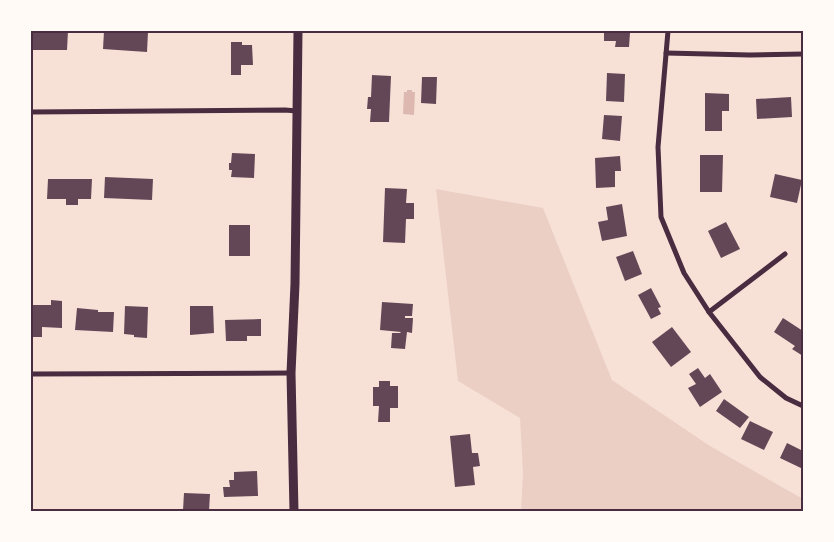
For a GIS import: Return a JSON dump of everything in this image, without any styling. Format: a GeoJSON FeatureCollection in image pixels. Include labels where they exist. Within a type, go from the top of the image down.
{"type":"FeatureCollection","features":[{"type":"Feature","properties":{"kind":"street"},"geometry":{"type":"LineString","coordinates":[[294,511],[291,373],[295,284],[298,31]]}},
{"type":"Feature","properties":{"kind":"street"},"geometry":{"type":"LineString","coordinates":[[668,31],[658,147],[661,217],[684,274],[709,312],[760,376],[786,398],[803,406]]}},
{"type":"Feature","properties":{"kind":"street"},"geometry":{"type":"LineString","coordinates":[[666,53],[803,54]]}},
{"type":"Feature","properties":{"kind":"street"},"geometry":{"type":"LineString","coordinates":[[31,112],[297,111]]}},
{"type":"Feature","properties":{"kind":"street"},"geometry":{"type":"LineString","coordinates":[[709,312],[785,254]]}},
{"type":"Feature","properties":{"kind":"street"},"geometry":{"type":"LineString","coordinates":[[31,374],[291,373]]}},
{"type":"Feature","properties":{"kind":"shaded area"},"geometry":{"type":"Polygon","coordinates":[[[407,90],[415,92],[414,115],[403,114],[404,92],[407,92],[407,90]]]}},
{"type":"Feature","properties":{"kind":"shaded area"},"geometry":{"type":"Polygon","coordinates":[[[436,189],[543,208],[612,380],[710,446],[803,499],[803,511],[521,511],[523,473],[520,418],[458,381],[436,189]]]}},
{"type":"Feature","properties":{"kind":"building"},"geometry":{"type":"Polygon","coordinates":[[[31,31],[68,31],[67,50],[31,50],[31,31]]]}},
{"type":"Feature","properties":{"kind":"building"},"geometry":{"type":"Polygon","coordinates":[[[104,31],[148,32],[147,52],[103,49],[104,31]]]}},
{"type":"Feature","properties":{"kind":"building"},"geometry":{"type":"Polygon","coordinates":[[[604,31],[627,31],[627,33],[630,33],[629,47],[615,47],[616,41],[604,41],[604,31]]]}},
{"type":"Feature","properties":{"kind":"building"},"geometry":{"type":"Polygon","coordinates":[[[231,42],[242,42],[242,45],[252,45],[253,65],[241,65],[241,75],[231,75],[231,42]]]}},
{"type":"Feature","properties":{"kind":"building"},"geometry":{"type":"Polygon","coordinates":[[[607,73],[625,74],[624,102],[606,101],[607,73]]]}},
{"type":"Feature","properties":{"kind":"building"},"geometry":{"type":"Polygon","coordinates":[[[372,75],[391,76],[389,122],[370,122],[371,109],[367,109],[368,97],[371,97],[372,75]]]}},
{"type":"Feature","properties":{"kind":"building"},"geometry":{"type":"Polygon","coordinates":[[[422,77],[437,77],[436,104],[421,103],[422,77]]]}},
{"type":"Feature","properties":{"kind":"building"},"geometry":{"type":"Polygon","coordinates":[[[705,93],[729,94],[729,111],[722,111],[722,131],[705,131],[705,93]]]}},
{"type":"Feature","properties":{"kind":"building"},"geometry":{"type":"Polygon","coordinates":[[[791,97],[792,117],[757,119],[756,99],[791,97]]]}},
{"type":"Feature","properties":{"kind":"building"},"geometry":{"type":"Polygon","coordinates":[[[604,115],[622,116],[620,141],[602,139],[604,115]]]}},
{"type":"Feature","properties":{"kind":"building"},"geometry":{"type":"Polygon","coordinates":[[[232,153],[255,154],[254,178],[231,177],[232,170],[229,170],[229,163],[231,163],[232,153]]]}},
{"type":"Feature","properties":{"kind":"building"},"geometry":{"type":"Polygon","coordinates":[[[700,155],[723,155],[722,192],[700,192],[700,155]]]}},
{"type":"Feature","properties":{"kind":"building"},"geometry":{"type":"Polygon","coordinates":[[[620,156],[621,171],[615,171],[615,187],[596,188],[595,158],[620,156]]]}},
{"type":"Feature","properties":{"kind":"building"},"geometry":{"type":"Polygon","coordinates":[[[775,174],[802,180],[797,203],[770,197],[775,174]]]}},
{"type":"Feature","properties":{"kind":"building"},"geometry":{"type":"Polygon","coordinates":[[[105,177],[153,179],[152,200],[104,198],[105,177]]]}},
{"type":"Feature","properties":{"kind":"building"},"geometry":{"type":"Polygon","coordinates":[[[48,179],[92,179],[91,199],[78,199],[78,205],[66,205],[66,199],[47,199],[48,179]]]}},
{"type":"Feature","properties":{"kind":"building"},"geometry":{"type":"Polygon","coordinates":[[[385,188],[407,189],[406,203],[414,203],[414,219],[406,219],[405,243],[383,242],[385,188]]]}},
{"type":"Feature","properties":{"kind":"building"},"geometry":{"type":"Polygon","coordinates":[[[622,204],[627,236],[602,241],[598,222],[608,220],[606,207],[622,204]]]}},
{"type":"Feature","properties":{"kind":"building"},"geometry":{"type":"Polygon","coordinates":[[[726,222],[740,249],[721,258],[708,231],[726,222]]]}},
{"type":"Feature","properties":{"kind":"building"},"geometry":{"type":"Polygon","coordinates":[[[229,225],[250,225],[250,256],[229,256],[229,225]]]}},
{"type":"Feature","properties":{"kind":"building"},"geometry":{"type":"Polygon","coordinates":[[[633,251],[642,274],[625,281],[616,257],[633,251]]]}},
{"type":"Feature","properties":{"kind":"building"},"geometry":{"type":"Polygon","coordinates":[[[651,288],[661,307],[658,308],[661,314],[651,319],[638,295],[651,288]]]}},
{"type":"Feature","properties":{"kind":"building"},"geometry":{"type":"Polygon","coordinates":[[[51,300],[62,301],[62,328],[42,327],[42,337],[31,337],[31,305],[51,305],[51,300]]]}},
{"type":"Feature","properties":{"kind":"building"},"geometry":{"type":"Polygon","coordinates":[[[382,302],[413,304],[412,316],[405,316],[405,318],[413,318],[412,333],[407,332],[405,349],[391,348],[392,333],[401,332],[380,330],[382,302]]]}},
{"type":"Feature","properties":{"kind":"building"},"geometry":{"type":"Polygon","coordinates":[[[125,306],[148,307],[147,338],[124,334],[125,306]]]}},
{"type":"Feature","properties":{"kind":"building"},"geometry":{"type":"Polygon","coordinates":[[[190,306],[213,306],[214,333],[190,335],[190,306]]]}},
{"type":"Feature","properties":{"kind":"building"},"geometry":{"type":"Polygon","coordinates":[[[77,308],[98,310],[98,312],[114,312],[113,332],[75,330],[77,308]]]}},
{"type":"Feature","properties":{"kind":"building"},"geometry":{"type":"Polygon","coordinates":[[[783,318],[803,331],[803,356],[792,349],[795,346],[774,332],[783,318]]]}},
{"type":"Feature","properties":{"kind":"building"},"geometry":{"type":"Polygon","coordinates":[[[261,319],[261,336],[247,336],[247,341],[226,341],[225,320],[261,319]]]}},
{"type":"Feature","properties":{"kind":"building"},"geometry":{"type":"Polygon","coordinates":[[[672,327],[691,352],[671,367],[652,342],[672,327]]]}},
{"type":"Feature","properties":{"kind":"building"},"geometry":{"type":"Polygon","coordinates":[[[698,368],[705,378],[710,374],[722,392],[700,407],[688,388],[696,384],[689,374],[698,368]]]}},
{"type":"Feature","properties":{"kind":"building"},"geometry":{"type":"Polygon","coordinates":[[[379,381],[390,381],[390,386],[398,386],[398,408],[390,408],[390,422],[378,422],[379,406],[373,406],[373,387],[379,387],[379,381]]]}},
{"type":"Feature","properties":{"kind":"building"},"geometry":{"type":"Polygon","coordinates":[[[724,399],[749,417],[740,428],[716,411],[724,399]]]}},
{"type":"Feature","properties":{"kind":"building"},"geometry":{"type":"Polygon","coordinates":[[[750,421],[773,432],[764,450],[741,439],[750,421]]]}},
{"type":"Feature","properties":{"kind":"building"},"geometry":{"type":"Polygon","coordinates":[[[470,434],[472,453],[478,453],[480,466],[473,467],[475,485],[455,487],[450,436],[470,434]]]}},
{"type":"Feature","properties":{"kind":"building"},"geometry":{"type":"Polygon","coordinates":[[[787,443],[803,451],[803,469],[780,458],[787,443]]]}},
{"type":"Feature","properties":{"kind":"building"},"geometry":{"type":"Polygon","coordinates":[[[257,471],[258,496],[224,497],[223,487],[230,487],[229,480],[234,480],[234,472],[257,471]]]}},
{"type":"Feature","properties":{"kind":"building"},"geometry":{"type":"Polygon","coordinates":[[[184,493],[210,494],[209,511],[183,510],[184,493]]]}}]}
